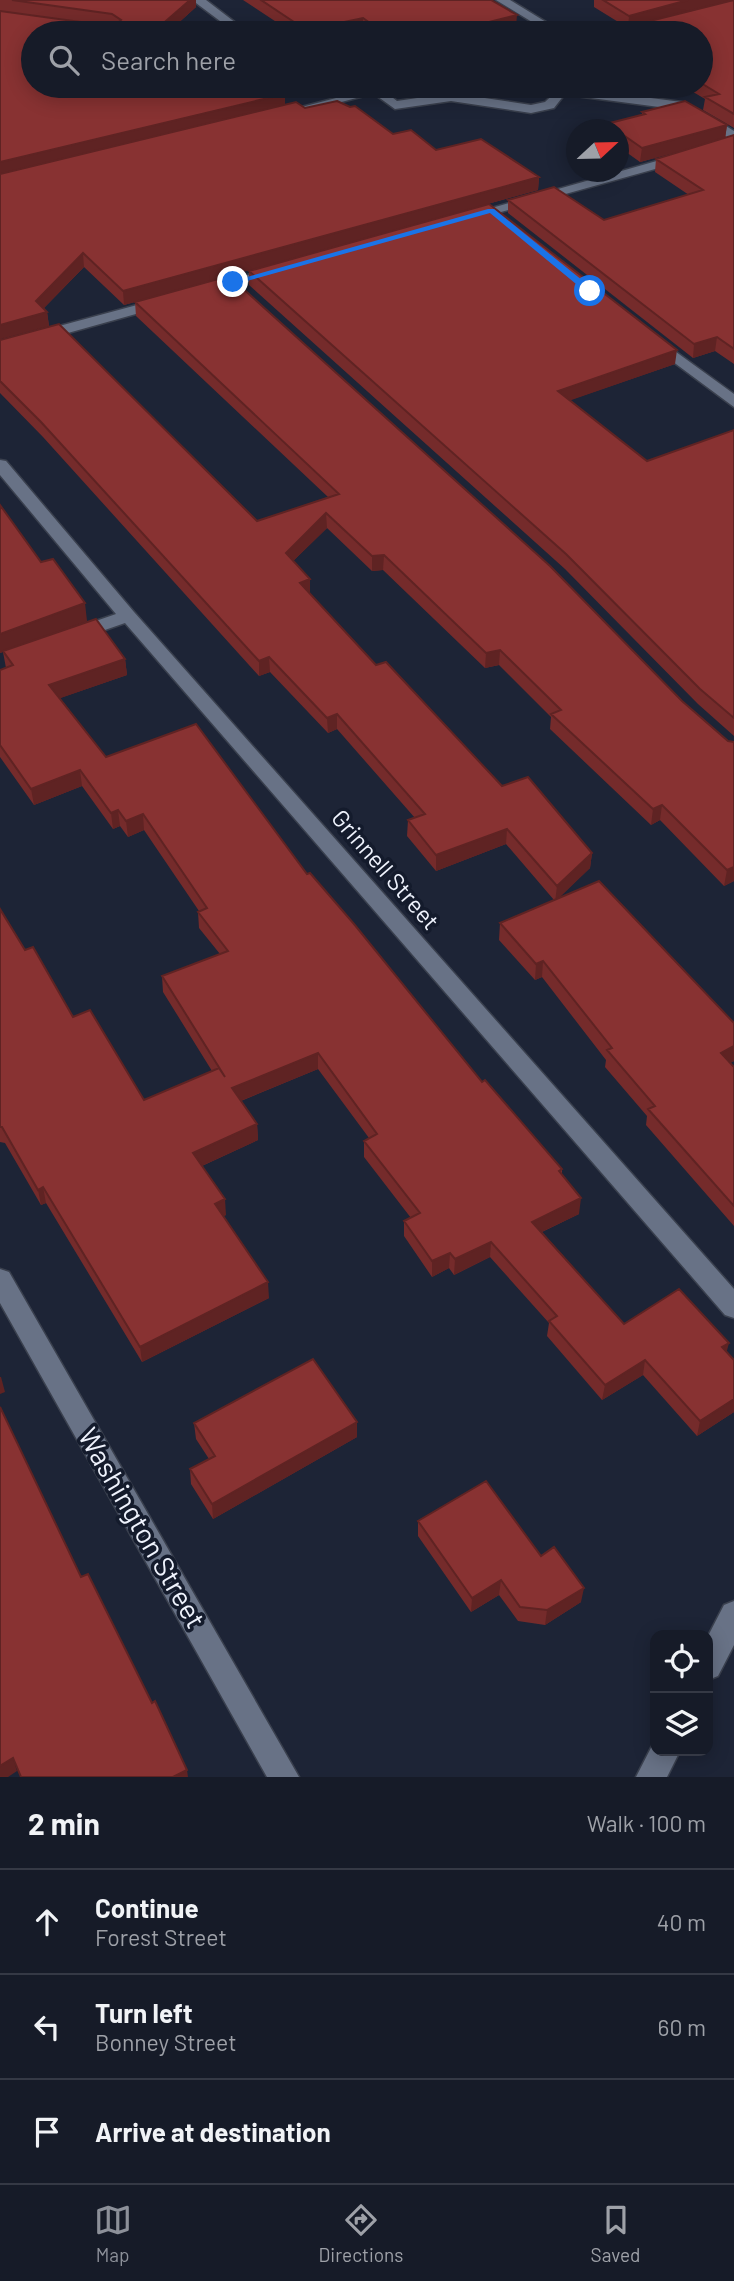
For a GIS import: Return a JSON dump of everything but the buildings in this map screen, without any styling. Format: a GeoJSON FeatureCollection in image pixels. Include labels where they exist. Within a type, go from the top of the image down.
{"type":"FeatureCollection","features":[{"type":"Feature","properties":{"kind":"street"},"geometry":{"type":"LineString","coordinates":[[198,0],[227,21]]}},
{"type":"Feature","properties":{"kind":"street"},"geometry":{"type":"LineString","coordinates":[[502,0],[538,21]]}},
{"type":"Feature","properties":{"kind":"street"},"geometry":{"type":"LineString","coordinates":[[674,21],[686,18]]}},
{"type":"Feature","properties":{"kind":"street"},"geometry":{"type":"LineString","coordinates":[[269,117],[347,98]]}},
{"type":"Feature","properties":{"kind":"street"},"geometry":{"type":"LineString","coordinates":[[386,98],[395,105]]}},
{"type":"Feature","properties":{"kind":"street"},"geometry":{"type":"LineString","coordinates":[[371,111],[430,99],[472,100],[531,109],[549,105],[555,98]]}},
{"type":"Feature","properties":{"kind":"street"},"geometry":{"type":"LineString","coordinates":[[622,98],[682,106]]}},
{"type":"Feature","properties":{"kind":"street"},"geometry":{"type":"LineString","coordinates":[[668,98],[734,137]]}},
{"type":"Feature","properties":{"kind":"street"},"geometry":{"type":"LineString","coordinates":[[452,221],[734,143]]}},
{"type":"Feature","properties":{"kind":"street"},"geometry":{"type":"LineString","coordinates":[[491,210],[511,226]]}},
{"type":"Feature","properties":{"kind":"street"},"geometry":{"type":"LineString","coordinates":[[0,347],[285,268]]}},
{"type":"Feature","properties":{"kind":"street"},"geometry":{"type":"LineString","coordinates":[[233,282],[253,300]]}},
{"type":"Feature","properties":{"kind":"street"},"geometry":{"type":"LineString","coordinates":[[643,332],[734,402]]}},
{"type":"Feature","properties":{"kind":"street","name":"Grinnell Street"},"geometry":{"type":"LineString","coordinates":[[0,465],[128,616],[734,1307]]}},
{"type":"Feature","properties":{"kind":"street"},"geometry":{"type":"LineString","coordinates":[[51,643],[128,616]]}},
{"type":"Feature","properties":{"kind":"street","name":"Washington Street"},"geometry":{"type":"LineString","coordinates":[[0,1280],[284,1777]]}},
{"type":"Feature","properties":{"kind":"street"},"geometry":{"type":"LineString","coordinates":[[713,1656],[734,1615]]}},
{"type":"Feature","properties":{"kind":"street"},"geometry":{"type":"LineString","coordinates":[[651,1777],[662,1756]]}},
{"type":"Feature","properties":{"kind":"route"},"geometry":{"type":"LineString","coordinates":[[233,282],[491,210],[590,291]]}}]}
